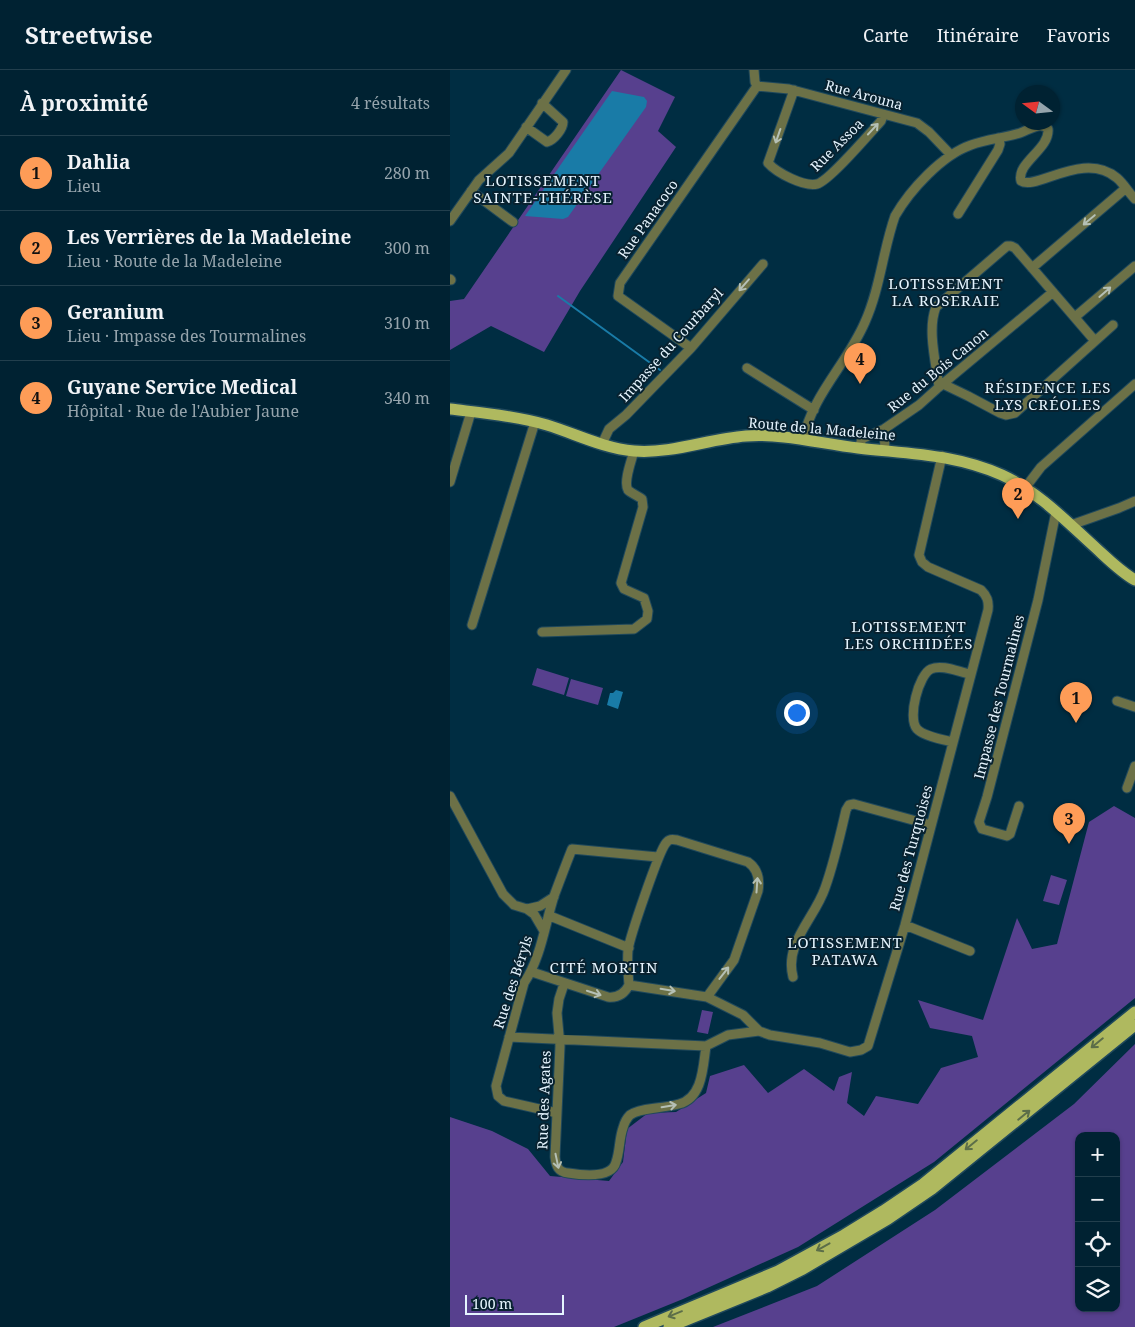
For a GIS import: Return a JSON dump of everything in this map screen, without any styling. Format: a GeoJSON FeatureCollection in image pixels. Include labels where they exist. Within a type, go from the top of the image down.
{"type":"FeatureCollection","features":[{"type":"Feature","properties":{"kind":"main road","name":"Route de la Madeleine"},"geometry":{"type":"LineString","coordinates":[[450,410],[534,422],[602,444],[634,451],[666,450],[724,438],[748,436],[803,440],[859,448],[942,456],[990,470],[1026,488],[1071,525],[1119,570],[1135,580]]}},
{"type":"Feature","properties":{"kind":"main road","name":"Route de la Madeleine"},"geometry":{"type":"LineString","coordinates":[[1105,557],[1135,575]]}},
{"type":"Feature","properties":{"kind":"main road"},"geometry":{"type":"LineString","coordinates":[[644,1327],[770,1275],[836,1240],[883,1211],[923,1184],[1135,1012]]}},
{"type":"Feature","properties":{"kind":"main road"},"geometry":{"type":"LineString","coordinates":[[669,1327],[767,1287],[796,1273],[888,1219],[932,1189],[1135,1025]]}},
{"type":"Feature","properties":{"kind":"street"},"geometry":{"type":"LineString","coordinates":[[450,221],[484,175],[509,153],[566,70]]}},
{"type":"Feature","properties":{"kind":"street"},"geometry":{"type":"LineString","coordinates":[[754,70],[757,86]]}},
{"type":"Feature","properties":{"kind":"street","name":"Rue Arouna"},"geometry":{"type":"LineString","coordinates":[[757,86],[794,90],[920,125],[951,155]]}},
{"type":"Feature","properties":{"kind":"street","name":"Rue Panacoco"},"geometry":{"type":"LineString","coordinates":[[691,348],[618,296],[620,283],[757,86]]}},
{"type":"Feature","properties":{"kind":"street","name":"Rue Assoa"},"geometry":{"type":"LineString","coordinates":[[794,90],[768,163],[773,169],[782,174],[805,183],[818,184],[829,175],[881,121],[883,115]]}},
{"type":"Feature","properties":{"kind":"street"},"geometry":{"type":"LineString","coordinates":[[526,127],[547,142],[562,128],[563,122],[542,103]]}},
{"type":"Feature","properties":{"kind":"street"},"geometry":{"type":"LineString","coordinates":[[803,440],[824,389],[855,343],[865,324],[895,216],[903,202],[914,189],[951,155],[971,145],[1020,133],[1039,125],[1045,126],[1048,128],[1047,139],[1022,170],[1021,181],[1030,183],[1056,173],[1094,168],[1108,172],[1118,179],[1135,199]]}},
{"type":"Feature","properties":{"kind":"street"},"geometry":{"type":"LineString","coordinates":[[958,214],[998,150],[1000,144],[998,138]]}},
{"type":"Feature","properties":{"kind":"street"},"geometry":{"type":"LineString","coordinates":[[1032,268],[1126,188]]}},
{"type":"Feature","properties":{"kind":"street"},"geometry":{"type":"LineString","coordinates":[[471,191],[513,222]]}},
{"type":"Feature","properties":{"kind":"street"},"geometry":{"type":"LineString","coordinates":[[1095,341],[1016,248],[1009,246],[1005,247],[936,307],[932,316],[932,331],[941,385],[968,396],[1000,413],[1010,414],[1015,413],[1113,325]]}},
{"type":"Feature","properties":{"kind":"street","name":"Impasse du Courbaryl"},"geometry":{"type":"LineString","coordinates":[[602,444],[609,429],[626,415],[691,348],[762,264]]}},
{"type":"Feature","properties":{"kind":"street"},"geometry":{"type":"LineString","coordinates":[[1075,317],[1135,266]]}},
{"type":"Feature","properties":{"kind":"street","name":"Rue du Bois Canon"},"geometry":{"type":"LineString","coordinates":[[859,448],[862,439],[884,429],[919,406],[941,385],[1053,292]]}},
{"type":"Feature","properties":{"kind":"street"},"geometry":{"type":"LineString","coordinates":[[748,368],[814,410]]}},
{"type":"Feature","properties":{"kind":"street"},"geometry":{"type":"LineString","coordinates":[[1026,488],[1041,467],[1135,384]]}},
{"type":"Feature","properties":{"kind":"street"},"geometry":{"type":"LineString","coordinates":[[450,482],[471,412]]}},
{"type":"Feature","properties":{"kind":"street"},"geometry":{"type":"LineString","coordinates":[[472,625],[534,422]]}},
{"type":"Feature","properties":{"kind":"street","name":"Rue du Bois Canon"},"geometry":{"type":"LineString","coordinates":[[884,429],[885,450]]}},
{"type":"Feature","properties":{"kind":"street"},"geometry":{"type":"LineString","coordinates":[[542,632],[634,629],[647,618],[648,610],[644,598],[624,589],[622,583],[643,507],[643,501],[640,497],[629,491],[627,486],[634,451]]}},
{"type":"Feature","properties":{"kind":"street","name":"Rue des Turquoises"},"geometry":{"type":"LineString","coordinates":[[509,1037],[706,1046],[728,1035],[759,1031],[770,1035],[820,1043],[850,1052],[865,1048],[869,1044],[905,925],[989,603],[986,595],[981,590],[928,567],[922,562],[919,555],[942,456]]}},
{"type":"Feature","properties":{"kind":"street"},"geometry":{"type":"LineString","coordinates":[[1071,525],[1119,508],[1135,500]]}},
{"type":"Feature","properties":{"kind":"street","name":"Impasse des Tourmalines"},"geometry":{"type":"LineString","coordinates":[[1019,806],[1010,834],[1007,836],[982,829],[980,826],[979,822],[1038,600],[1056,512]]}},
{"type":"Feature","properties":{"kind":"street"},"geometry":{"type":"LineString","coordinates":[[953,742],[934,737],[919,731],[915,727],[913,721],[914,709],[921,680],[925,673],[936,668],[970,674]]}},
{"type":"Feature","properties":{"kind":"street"},"geometry":{"type":"LineString","coordinates":[[1117,701],[1135,707]]}},
{"type":"Feature","properties":{"kind":"street"},"geometry":{"type":"LineString","coordinates":[[1127,788],[1135,766]]}},
{"type":"Feature","properties":{"kind":"street"},"geometry":{"type":"LineString","coordinates":[[450,796],[503,894],[514,905],[534,914],[544,931]]}},
{"type":"Feature","properties":{"kind":"street"},"geometry":{"type":"LineString","coordinates":[[793,977],[790,964],[793,952],[804,926],[825,889],[837,850],[846,810],[849,805],[854,804],[931,825]]}},
{"type":"Feature","properties":{"kind":"street"},"geometry":{"type":"LineString","coordinates":[[532,972],[564,984],[612,998],[621,994],[629,985],[627,967],[628,948],[658,858],[666,842],[672,839],[748,862],[752,865],[759,879],[758,890],[734,960],[707,996]]}},
{"type":"Feature","properties":{"kind":"street","name":"Rue des Béryls"},"geometry":{"type":"LineString","coordinates":[[557,1113],[504,1101],[498,1096],[496,1082],[524,983],[532,972],[554,898],[572,848],[658,858]]}},
{"type":"Feature","properties":{"kind":"street"},"geometry":{"type":"LineString","coordinates":[[527,910],[540,906],[554,898]]}},
{"type":"Feature","properties":{"kind":"street"},"geometry":{"type":"LineString","coordinates":[[550,916],[628,948]]}},
{"type":"Feature","properties":{"kind":"street"},"geometry":{"type":"LineString","coordinates":[[905,925],[970,951]]}},
{"type":"Feature","properties":{"kind":"street","name":"Rue des Agates"},"geometry":{"type":"LineString","coordinates":[[564,984],[557,1008],[559,1038],[556,1157],[559,1170],[564,1173],[607,1172],[613,1169],[616,1163],[622,1131],[630,1116],[644,1110],[679,1104],[689,1100],[695,1094],[699,1086],[706,1046]]}},
{"type":"Feature","properties":{"kind":"street"},"geometry":{"type":"LineString","coordinates":[[629,985],[707,996],[743,1015],[759,1031]]}},
{"type":"Feature","properties":{"kind":"shaded area"},"geometry":{"type":"Polygon","coordinates":[[[621,70],[675,97],[658,131],[676,147],[580,291],[544,352],[491,326],[450,350],[450,301],[464,299],[621,70]]]}},
{"type":"Feature","properties":{"kind":"shaded area"},"geometry":{"type":"Polygon","coordinates":[[[537,668],[569,678],[564,695],[532,685],[537,668]]]}},
{"type":"Feature","properties":{"kind":"shaded area"},"geometry":{"type":"Polygon","coordinates":[[[571,679],[603,688],[598,705],[566,696],[571,679]]]}},
{"type":"Feature","properties":{"kind":"shaded area"},"geometry":{"type":"Polygon","coordinates":[[[1114,806],[1135,818],[1135,998],[934,1162],[798,1247],[683,1299],[614,1327],[450,1327],[450,1117],[492,1131],[528,1149],[550,1176],[609,1181],[623,1162],[627,1129],[648,1113],[676,1112],[706,1093],[710,1076],[744,1065],[768,1093],[804,1069],[834,1091],[839,1077],[852,1072],[847,1103],[864,1116],[876,1096],[918,1104],[941,1068],[978,1057],[972,1036],[930,1028],[918,1000],[983,1020],[1017,918],[1032,949],[1057,944],[1089,822],[1114,806]]]}},
{"type":"Feature","properties":{"kind":"shaded area"},"geometry":{"type":"Polygon","coordinates":[[[1051,875],[1067,880],[1059,905],[1043,901],[1051,875]]]}},
{"type":"Feature","properties":{"kind":"shaded area"},"geometry":{"type":"Polygon","coordinates":[[[702,1010],[713,1012],[708,1034],[697,1032],[702,1010]]]}},
{"type":"Feature","properties":{"kind":"shaded area"},"geometry":{"type":"Polygon","coordinates":[[[1135,1044],[1135,1327],[713,1327],[817,1286],[935,1210],[1074,1104],[1135,1044]]]}},
{"type":"Feature","properties":{"kind":"water"},"geometry":{"type":"Polygon","coordinates":[[[612,91],[644,97],[647,101],[646,107],[568,217],[563,219],[525,216],[612,91]]]}},
{"type":"Feature","properties":{"kind":"water"},"geometry":{"type":"Polygon","coordinates":[[[616,690],[623,692],[618,709],[607,705],[610,693],[616,690]]]}},
{"type":"Feature","properties":{"kind":"waterway"},"geometry":{"type":"LineString","coordinates":[[558,296],[660,370]]}},
{"type":"Feature","properties":{"kind":"place","name":"Guyane Service Medical"},"geometry":{"type":"Point","coordinates":[860,384]}},
{"type":"Feature","properties":{"kind":"place","name":"Les Verrières de la Madeleine"},"geometry":{"type":"Point","coordinates":[1018,519]}},
{"type":"Feature","properties":{"kind":"place","name":"Dahlia"},"geometry":{"type":"Point","coordinates":[1076,723]}},
{"type":"Feature","properties":{"kind":"place","name":"Geranium"},"geometry":{"type":"Point","coordinates":[1069,844]}},
{"type":"Feature","properties":{"kind":"district","name":"LOTISSEMENT SAINTE-THÉRÈSE"},"geometry":{"type":"Point","coordinates":[543,190]}},
{"type":"Feature","properties":{"kind":"district","name":"LOTISSEMENT LA ROSERAIE"},"geometry":{"type":"Point","coordinates":[946,292]}},
{"type":"Feature","properties":{"kind":"district","name":"RÉSIDENCE LES LYS CRÉOLES"},"geometry":{"type":"Point","coordinates":[1048,396]}},
{"type":"Feature","properties":{"kind":"district","name":"LOTISSEMENT LES ORCHIDÉES"},"geometry":{"type":"Point","coordinates":[909,636]}},
{"type":"Feature","properties":{"kind":"district","name":"LOTISSEMENT PATAWA"},"geometry":{"type":"Point","coordinates":[845,952]}},
{"type":"Feature","properties":{"kind":"district","name":"CITÉ MORTIN"},"geometry":{"type":"Point","coordinates":[604,968]}}]}
